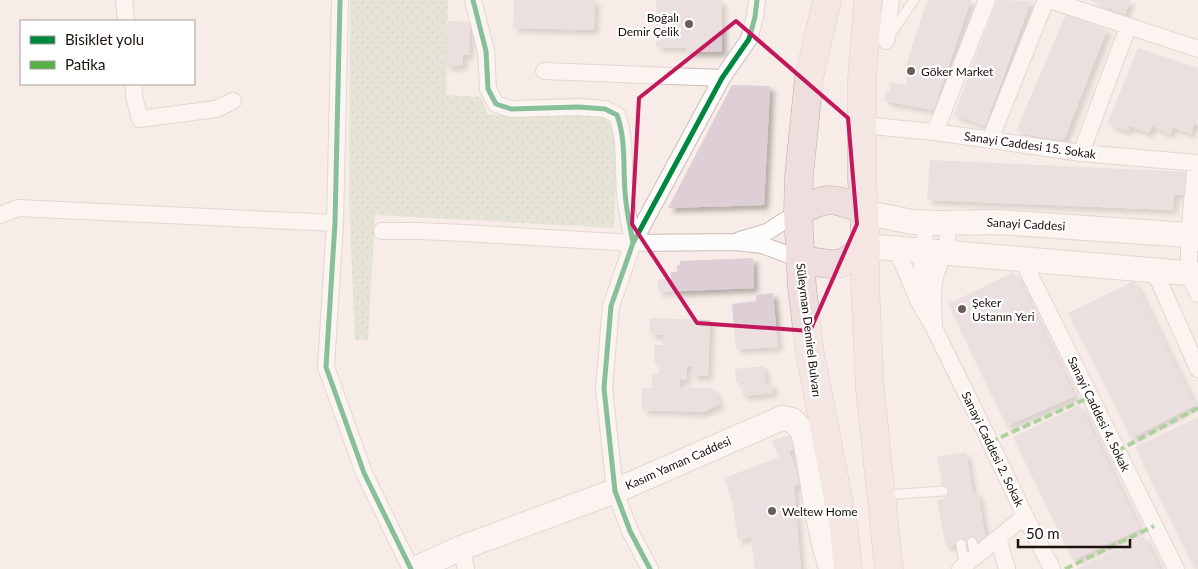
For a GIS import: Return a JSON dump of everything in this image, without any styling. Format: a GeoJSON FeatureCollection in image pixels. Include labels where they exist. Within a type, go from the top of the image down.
{"type":"FeatureCollection","features":[{"type":"Feature","properties":{"kind":"highway","name":"Süleyman Demirel Bulvarı"},"geometry":{"type":"LineString","coordinates":[[827,0],[809,78],[800,166],[798,212],[802,287],[810,353],[844,529],[848,569]]}},
{"type":"Feature","properties":{"kind":"highway"},"geometry":{"type":"LineString","coordinates":[[868,0],[862,78],[862,179],[866,246],[865,284],[870,390],[888,569]]}},
{"type":"Feature","properties":{"kind":"highway"},"geometry":{"type":"LineString","coordinates":[[798,212],[829,199],[864,210]]}},
{"type":"Feature","properties":{"kind":"highway"},"geometry":{"type":"LineString","coordinates":[[800,259],[824,263],[842,263],[866,246]]}},
{"type":"Feature","properties":{"kind":"street"},"geometry":{"type":"LineString","coordinates":[[124,0],[126,20]]}},
{"type":"Feature","properties":{"kind":"street"},"geometry":{"type":"LineString","coordinates":[[340,0],[335,223],[326,367],[364,473],[411,569]]}},
{"type":"Feature","properties":{"kind":"street"},"geometry":{"type":"LineString","coordinates":[[473,0],[486,51],[488,89],[496,104],[511,109],[579,107],[605,109],[617,115],[622,137],[625,195],[633,242]]}},
{"type":"Feature","properties":{"kind":"street"},"geometry":{"type":"LineString","coordinates":[[650,569],[630,531],[615,491],[604,388],[611,306],[633,242],[722,78],[748,39],[755,17],[757,0]]}},
{"type":"Feature","properties":{"kind":"street"},"geometry":{"type":"LineString","coordinates":[[886,41],[891,0]]}},
{"type":"Feature","properties":{"kind":"street"},"geometry":{"type":"LineString","coordinates":[[935,132],[988,0]]}},
{"type":"Feature","properties":{"kind":"street"},"geometry":{"type":"LineString","coordinates":[[990,140],[1048,0],[1198,49]]}},
{"type":"Feature","properties":{"kind":"street"},"geometry":{"type":"LineString","coordinates":[[1081,153],[1128,27]]}},
{"type":"Feature","properties":{"kind":"street"},"geometry":{"type":"LineString","coordinates":[[544,71],[722,78]]}},
{"type":"Feature","properties":{"kind":"street"},"geometry":{"type":"LineString","coordinates":[[133,85],[140,119],[216,109],[233,101]]}},
{"type":"Feature","properties":{"kind":"street","name":"Sanayi Caddesi 15. Sokak"},"geometry":{"type":"LineString","coordinates":[[862,125],[935,132],[1081,153],[1197,163]]}},
{"type":"Feature","properties":{"kind":"street"},"geometry":{"type":"LineString","coordinates":[[866,246],[1154,270],[1195,280],[1193,237],[1197,163]]}},
{"type":"Feature","properties":{"kind":"street"},"geometry":{"type":"LineString","coordinates":[[0,215],[18,208],[335,223]]}},
{"type":"Feature","properties":{"kind":"street","name":"Sanayi Caddesi"},"geometry":{"type":"LineString","coordinates":[[864,210],[873,214],[912,222],[996,222],[1193,237]]}},
{"type":"Feature","properties":{"kind":"street"},"geometry":{"type":"LineString","coordinates":[[735,242],[767,232],[798,212]]}},
{"type":"Feature","properties":{"kind":"street"},"geometry":{"type":"LineString","coordinates":[[919,302],[934,251],[925,232],[936,223],[948,234],[948,245],[934,251]]}},
{"type":"Feature","properties":{"kind":"street"},"geometry":{"type":"LineString","coordinates":[[382,231],[419,231],[633,242],[735,242],[762,245],[800,259]]}},
{"type":"Feature","properties":{"kind":"street","name":"Sanayi Caddesi 2. Sokak"},"geometry":{"type":"LineString","coordinates":[[896,248],[919,302],[934,328],[1052,569]]}},
{"type":"Feature","properties":{"kind":"street","name":"Sanayi Caddesi 2. Sokak"},"geometry":{"type":"LineString","coordinates":[[934,251],[934,328]]}},
{"type":"Feature","properties":{"kind":"street","name":"Sanayi Caddesi 4. Sokak"},"geometry":{"type":"LineString","coordinates":[[1022,259],[1176,569]]}},
{"type":"Feature","properties":{"kind":"street"},"geometry":{"type":"LineString","coordinates":[[1154,270],[1198,369]]}},
{"type":"Feature","properties":{"kind":"street","name":"Kasım Yaman Caddesi"},"geometry":{"type":"LineString","coordinates":[[415,569],[464,559],[782,418],[792,420],[803,431],[823,539],[829,562],[836,569]]}},
{"type":"Feature","properties":{"kind":"street"},"geometry":{"type":"LineString","coordinates":[[968,558],[998,538],[1025,516]]}},
{"type":"Feature","properties":{"kind":"street"},"geometry":{"type":"LineString","coordinates":[[998,538],[1007,569]]}},
{"type":"Feature","properties":{"kind":"lane"},"geometry":{"type":"LineString","coordinates":[[886,41],[914,0]]}},
{"type":"Feature","properties":{"kind":"lane"},"geometry":{"type":"LineString","coordinates":[[880,495],[941,494]]}},
{"type":"Feature","properties":{"kind":"lane"},"geometry":{"type":"LineString","coordinates":[[960,544],[968,558]]}},
{"type":"Feature","properties":{"kind":"highlighted area"},"geometry":{"type":"Polygon","coordinates":[[[736,21],[848,118],[857,224],[810,331],[697,323],[632,224],[639,98],[736,21]]]}},
{"type":"Feature","properties":{"kind":"green space"},"geometry":{"type":"Polygon","coordinates":[[[350,0],[448,0],[446,95],[481,97],[488,114],[521,117],[599,115],[609,122],[618,144],[614,228],[375,215],[368,340],[355,340],[349,203],[350,0]]]}},
{"type":"Feature","properties":{"kind":"building"},"geometry":{"type":"Polygon","coordinates":[[[514,0],[595,0],[594,30],[513,28],[514,0]]]}},
{"type":"Feature","properties":{"kind":"building","name":"Boğalı Demir Çelik"},"geometry":{"type":"Polygon","coordinates":[[[656,0],[722,0],[722,52],[686,52],[686,48],[656,47],[656,0]]]}},
{"type":"Feature","properties":{"kind":"building"},"geometry":{"type":"Polygon","coordinates":[[[929,0],[971,0],[933,110],[884,101],[886,90],[889,92],[890,82],[906,85],[907,63],[926,3],[929,0]]]}},
{"type":"Feature","properties":{"kind":"building"},"geometry":{"type":"Polygon","coordinates":[[[997,0],[1031,1],[985,126],[954,115],[997,0]]]}},
{"type":"Feature","properties":{"kind":"building"},"geometry":{"type":"Polygon","coordinates":[[[1089,0],[1131,0],[1125,14],[1089,0]]]}},
{"type":"Feature","properties":{"kind":"building"},"geometry":{"type":"Polygon","coordinates":[[[1066,14],[1107,30],[1064,140],[1038,137],[1016,131],[1066,14]]]}},
{"type":"Feature","properties":{"kind":"building"},"geometry":{"type":"Polygon","coordinates":[[[448,21],[470,22],[469,55],[463,55],[462,66],[446,66],[448,21]]]}},
{"type":"Feature","properties":{"kind":"building"},"geometry":{"type":"Polygon","coordinates":[[[1138,48],[1198,68],[1198,126],[1194,124],[1191,134],[1173,127],[1170,134],[1152,126],[1149,133],[1129,126],[1128,131],[1107,124],[1138,48]]]}},
{"type":"Feature","properties":{"kind":"building"},"geometry":{"type":"Polygon","coordinates":[[[732,85],[770,86],[764,205],[668,208],[732,85]]]}},
{"type":"Feature","properties":{"kind":"building"},"geometry":{"type":"Polygon","coordinates":[[[930,160],[1189,172],[1188,195],[1174,195],[1173,210],[927,200],[930,160]]]}},
{"type":"Feature","properties":{"kind":"building"},"geometry":{"type":"Polygon","coordinates":[[[753,258],[754,288],[658,292],[658,279],[671,279],[671,272],[677,272],[677,266],[680,265],[680,261],[753,258]]]}},
{"type":"Feature","properties":{"kind":"building"},"geometry":{"type":"Polygon","coordinates":[[[1014,272],[1075,396],[1007,426],[948,304],[1014,272]]]}},
{"type":"Feature","properties":{"kind":"building"},"geometry":{"type":"Polygon","coordinates":[[[1134,281],[1195,405],[1131,438],[1068,313],[1134,281]]]}},
{"type":"Feature","properties":{"kind":"building"},"geometry":{"type":"Polygon","coordinates":[[[773,293],[778,347],[736,349],[732,304],[756,301],[756,295],[773,293]]]}},
{"type":"Feature","properties":{"kind":"building"},"geometry":{"type":"Polygon","coordinates":[[[650,318],[710,320],[708,376],[692,376],[692,367],[687,366],[686,380],[680,379],[680,387],[713,388],[720,404],[703,412],[642,410],[642,388],[652,388],[652,373],[659,373],[660,362],[654,362],[654,345],[663,345],[663,335],[650,334],[650,318]]]}},
{"type":"Feature","properties":{"kind":"building"},"geometry":{"type":"Polygon","coordinates":[[[764,366],[766,384],[772,383],[773,393],[743,396],[742,382],[736,382],[735,369],[764,366]]]}},
{"type":"Feature","properties":{"kind":"building"},"geometry":{"type":"Polygon","coordinates":[[[1080,405],[1140,529],[1073,560],[1013,437],[1080,405]]]}},
{"type":"Feature","properties":{"kind":"building"},"geometry":{"type":"Polygon","coordinates":[[[1198,417],[1198,568],[1195,569],[1135,447],[1198,417]]]}},
{"type":"Feature","properties":{"kind":"building"},"geometry":{"type":"Polygon","coordinates":[[[790,435],[795,449],[789,451],[801,484],[794,486],[801,569],[755,569],[751,537],[738,540],[732,501],[724,478],[779,457],[772,441],[790,435]]]}},
{"type":"Feature","properties":{"kind":"building"},"geometry":{"type":"Polygon","coordinates":[[[966,452],[973,493],[978,493],[986,540],[946,547],[937,500],[945,498],[937,457],[966,452]]]}},
{"type":"Feature","properties":{"kind":"building"},"geometry":{"type":"Polygon","coordinates":[[[1144,536],[1160,569],[1077,569],[1144,536]]]}},
{"type":"Feature","properties":{"kind":"marked path"},"geometry":{"type":"LineString","coordinates":[[990,442],[1090,397]]}},
{"type":"Feature","properties":{"kind":"marked path"},"geometry":{"type":"LineString","coordinates":[[1117,451],[1198,408]]}},
{"type":"Feature","properties":{"kind":"marked path"},"geometry":{"type":"LineString","coordinates":[[1065,569],[1154,526]]}},
{"type":"Feature","properties":{"kind":"cycle path"},"geometry":{"type":"LineString","coordinates":[[340,0],[335,223],[326,367],[364,473],[411,569]]}},
{"type":"Feature","properties":{"kind":"cycle path"},"geometry":{"type":"LineString","coordinates":[[473,0],[486,51],[488,89],[496,104],[511,109],[579,107],[605,109],[617,115],[622,134],[624,182],[633,243]]}},
{"type":"Feature","properties":{"kind":"cycle path"},"geometry":{"type":"LineString","coordinates":[[650,569],[630,531],[615,491],[604,388],[611,306],[633,243],[722,78],[749,39],[757,0]]}},
{"type":"Feature","properties":{"kind":"place","name":"Boğalı Demir Çelik"},"geometry":{"type":"Point","coordinates":[689,24]}},
{"type":"Feature","properties":{"kind":"place","name":"Göker Market"},"geometry":{"type":"Point","coordinates":[911,71]}},
{"type":"Feature","properties":{"kind":"place","name":"Şeker Ustanın Yeri"},"geometry":{"type":"Point","coordinates":[962,309]}},
{"type":"Feature","properties":{"kind":"place","name":"Weltew Home"},"geometry":{"type":"Point","coordinates":[772,511]}}]}
